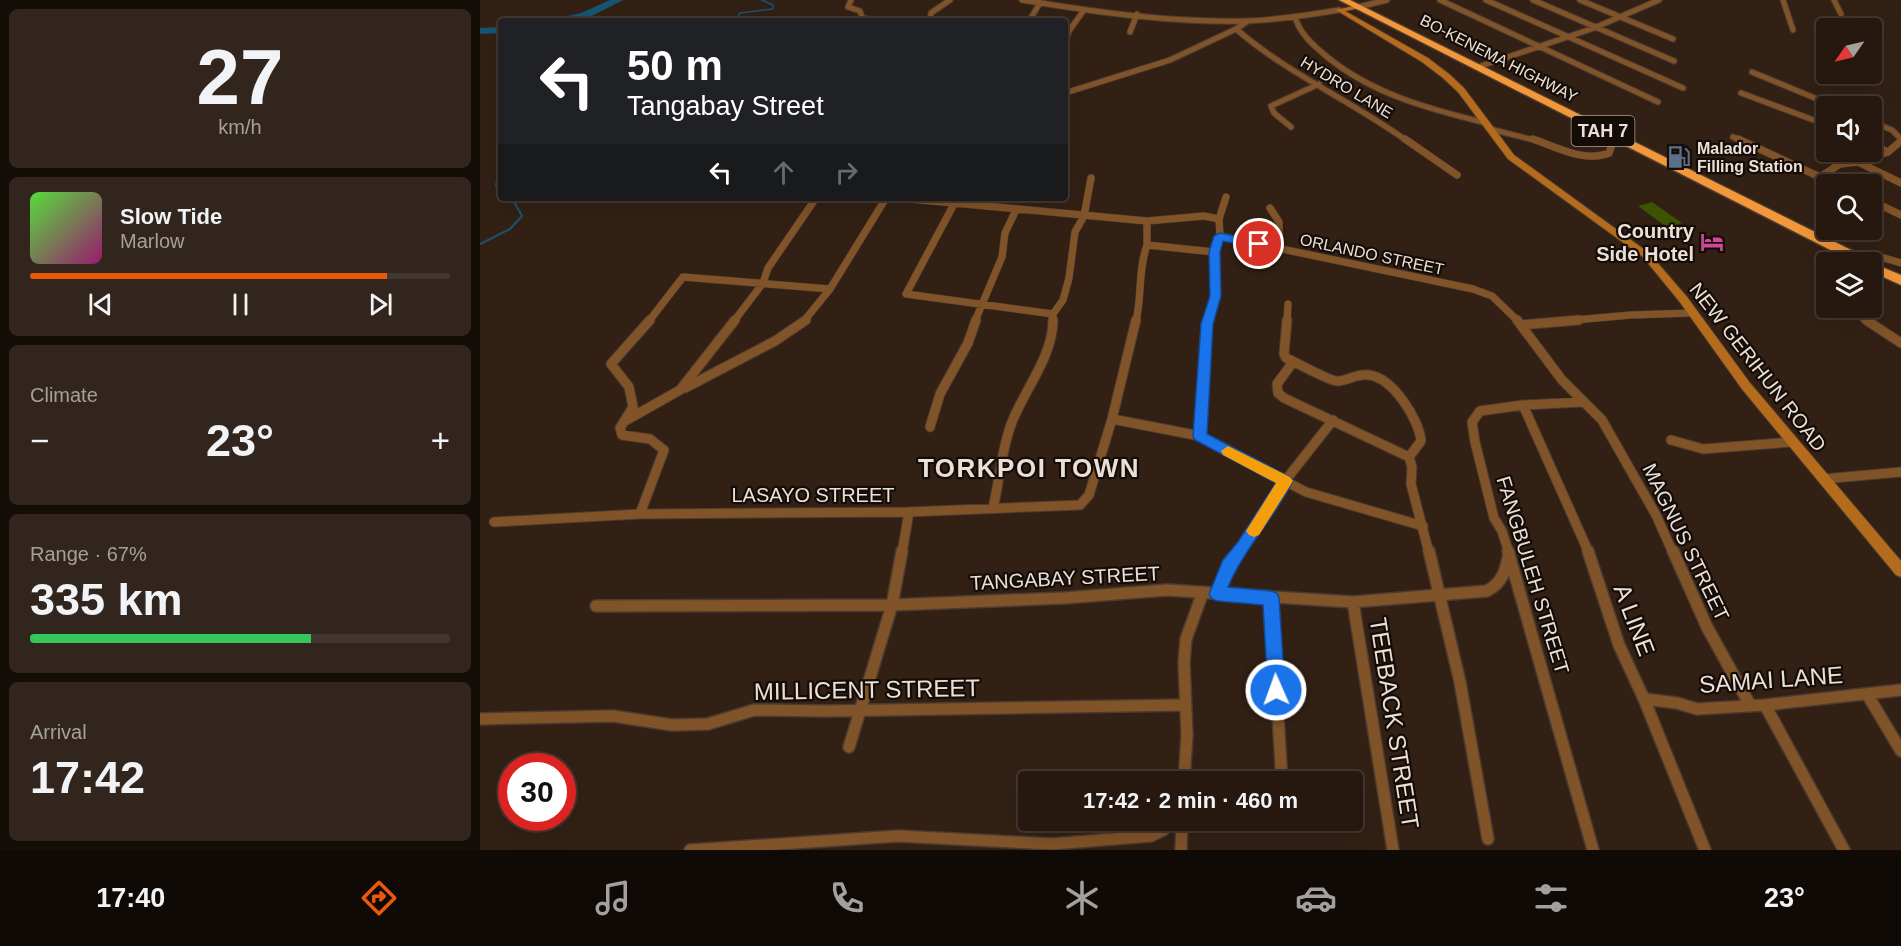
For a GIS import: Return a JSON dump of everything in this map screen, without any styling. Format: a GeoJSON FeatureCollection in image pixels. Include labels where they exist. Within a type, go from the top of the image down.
{"type":"FeatureCollection","features":[{"type":"Feature","properties":{"kind":"highway","name":"BO-KENEMA HIGHWAY"},"geometry":{"type":"LineString","coordinates":[[1341,5],[1358,7],[1843,252]]}},
{"type":"Feature","properties":{"kind":"highway"},"geometry":{"type":"LineString","coordinates":[[1882,272],[1901,281]]}},
{"type":"Feature","properties":{"kind":"street"},"geometry":{"type":"LineString","coordinates":[[851,0],[848,7],[860,11],[862,17],[865,18]]}},
{"type":"Feature","properties":{"kind":"street"},"geometry":{"type":"LineString","coordinates":[[930,18],[931,13],[950,0]]}},
{"type":"Feature","properties":{"kind":"street"},"geometry":{"type":"LineString","coordinates":[[1022,0],[1084,10],[1248,21],[1295,17],[1341,5]]}},
{"type":"Feature","properties":{"kind":"street"},"geometry":{"type":"LineString","coordinates":[[1358,7],[1387,0]]}},
{"type":"Feature","properties":{"kind":"street"},"geometry":{"type":"LineString","coordinates":[[1440,0],[1658,102]]}},
{"type":"Feature","properties":{"kind":"street"},"geometry":{"type":"LineString","coordinates":[[1486,0],[1683,88]]}},
{"type":"Feature","properties":{"kind":"street"},"geometry":{"type":"LineString","coordinates":[[1533,0],[1674,61]]}},
{"type":"Feature","properties":{"kind":"street"},"geometry":{"type":"LineString","coordinates":[[1580,0],[1673,39]]}},
{"type":"Feature","properties":{"kind":"street"},"geometry":{"type":"LineString","coordinates":[[1478,67],[1594,28],[1659,0]]}},
{"type":"Feature","properties":{"kind":"street"},"geometry":{"type":"LineString","coordinates":[[1784,0],[1785,10],[1793,30]]}},
{"type":"Feature","properties":{"kind":"street"},"geometry":{"type":"LineString","coordinates":[[1834,0],[1841,14]]}},
{"type":"Feature","properties":{"kind":"street"},"geometry":{"type":"LineString","coordinates":[[1030,18],[1038,2]]}},
{"type":"Feature","properties":{"kind":"street","name":"NEW GERIHUN ROAD"},"geometry":{"type":"LineString","coordinates":[[1341,5],[1446,76],[1461,90],[1511,157],[1646,255],[1661,271],[1732,368],[1901,571]]}},
{"type":"Feature","properties":{"kind":"street"},"geometry":{"type":"LineString","coordinates":[[1068,34],[1084,10]]}},
{"type":"Feature","properties":{"kind":"street"},"geometry":{"type":"LineString","coordinates":[[1130,32],[1137,14]]}},
{"type":"Feature","properties":{"kind":"street"},"geometry":{"type":"LineString","coordinates":[[1295,17],[1305,38],[1342,70],[1371,87],[1412,103],[1588,157],[1599,157],[1609,153],[1615,137]]}},
{"type":"Feature","properties":{"kind":"street"},"geometry":{"type":"LineString","coordinates":[[1068,92],[1170,60],[1248,21]]}},
{"type":"Feature","properties":{"kind":"street","name":"HYDRO LANE"},"geometry":{"type":"LineString","coordinates":[[1236,29],[1287,66],[1377,118],[1427,156],[1457,175]]}},
{"type":"Feature","properties":{"kind":"street"},"geometry":{"type":"LineString","coordinates":[[1752,72],[1816,99]]}},
{"type":"Feature","properties":{"kind":"street"},"geometry":{"type":"LineString","coordinates":[[1292,127],[1274,112],[1271,106],[1318,84]]}},
{"type":"Feature","properties":{"kind":"street"},"geometry":{"type":"LineString","coordinates":[[1741,93],[1816,121]]}},
{"type":"Feature","properties":{"kind":"street"},"geometry":{"type":"LineString","coordinates":[[1882,126],[1892,130],[1901,140],[1888,152],[1882,154]]}},
{"type":"Feature","properties":{"kind":"street"},"geometry":{"type":"LineString","coordinates":[[1733,137],[1816,175]]}},
{"type":"Feature","properties":{"kind":"street"},"geometry":{"type":"LineString","coordinates":[[1882,149],[1888,152]]}},
{"type":"Feature","properties":{"kind":"street"},"geometry":{"type":"LineString","coordinates":[[1825,174],[1840,164],[1858,162],[1901,183]]}},
{"type":"Feature","properties":{"kind":"street"},"geometry":{"type":"LineString","coordinates":[[993,508],[1000,481],[1002,453],[1012,422],[1037,372],[1053,332],[1053,314],[1063,300],[1069,278],[1075,231],[1084,216],[1091,178]]}},
{"type":"Feature","properties":{"kind":"street"},"geometry":{"type":"LineString","coordinates":[[1200,436],[1207,324],[1215,296],[1214,252],[1220,236],[1220,219],[1226,197]]}},
{"type":"Feature","properties":{"kind":"street"},"geometry":{"type":"LineString","coordinates":[[680,390],[763,283],[768,268],[814,201]]}},
{"type":"Feature","properties":{"kind":"street"},"geometry":{"type":"LineString","coordinates":[[625,421],[775,341],[806,320],[830,289],[884,201]]}},
{"type":"Feature","properties":{"kind":"street"},"geometry":{"type":"LineString","coordinates":[[926,201],[1147,221],[1204,216],[1220,219]]}},
{"type":"Feature","properties":{"kind":"street"},"geometry":{"type":"LineString","coordinates":[[954,204],[906,294],[1053,314]]}},
{"type":"Feature","properties":{"kind":"street"},"geometry":{"type":"LineString","coordinates":[[1882,206],[1901,215]]}},
{"type":"Feature","properties":{"kind":"street"},"geometry":{"type":"LineString","coordinates":[[1270,208],[1277,215],[1282,226],[1279,248]]}},
{"type":"Feature","properties":{"kind":"street"},"geometry":{"type":"LineString","coordinates":[[930,427],[940,394],[964,352],[981,304],[1002,257],[1005,233],[1016,210]]}},
{"type":"Feature","properties":{"kind":"street","name":"LASAYO STREET"},"geometry":{"type":"LineString","coordinates":[[494,522],[640,514],[909,512],[1080,505],[1089,495],[1112,419],[1139,308],[1142,259],[1147,245],[1147,221]]}},
{"type":"Feature","properties":{"kind":"street","name":"ORLANDO STREET"},"geometry":{"type":"LineString","coordinates":[[1220,236],[1473,289],[1492,296],[1522,325],[1562,380],[1582,402]]}},
{"type":"Feature","properties":{"kind":"street"},"geometry":{"type":"LineString","coordinates":[[1147,245],[1214,252]]}},
{"type":"Feature","properties":{"kind":"street"},"geometry":{"type":"LineString","coordinates":[[1882,256],[1901,263]]}},
{"type":"Feature","properties":{"kind":"street"},"geometry":{"type":"LineString","coordinates":[[640,514],[663,450],[655,441],[645,437],[622,435],[620,428],[633,407],[629,387],[611,364],[652,318],[675,285],[683,278],[830,289]]}},
{"type":"Feature","properties":{"kind":"street"},"geometry":{"type":"LineString","coordinates":[[1288,304],[1284,354],[1286,358],[1336,381],[1352,373],[1376,376],[1388,382],[1420,425],[1421,441],[1409,457]]}},
{"type":"Feature","properties":{"kind":"street"},"geometry":{"type":"LineString","coordinates":[[1522,325],[1631,315],[1692,313]]}},
{"type":"Feature","properties":{"kind":"street"},"geometry":{"type":"LineString","coordinates":[[1863,318],[1901,343]]}},
{"type":"Feature","properties":{"kind":"street"},"geometry":{"type":"LineString","coordinates":[[1293,362],[1277,384],[1278,393],[1284,398],[1409,457],[1412,467],[1411,484],[1440,593],[1460,682],[1488,839]]}},
{"type":"Feature","properties":{"kind":"street","name":"FANGBULEH STREET"},"geometry":{"type":"LineString","coordinates":[[1582,402],[1523,405],[1480,411],[1474,415],[1472,422],[1479,462],[1491,507],[1509,552],[1593,850]]}},
{"type":"Feature","properties":{"kind":"street","name":"MAGNUS STREET"},"geometry":{"type":"LineString","coordinates":[[1582,402],[1602,420],[1656,514],[1707,627],[1750,705]]}},
{"type":"Feature","properties":{"kind":"street","name":"A LINE"},"geometry":{"type":"LineString","coordinates":[[1523,405],[1589,554],[1609,619],[1705,850]]}},
{"type":"Feature","properties":{"kind":"street"},"geometry":{"type":"LineString","coordinates":[[1112,419],[1200,436],[1306,492],[1423,526]]}},
{"type":"Feature","properties":{"kind":"street"},"geometry":{"type":"LineString","coordinates":[[1218,594],[1229,565],[1244,547],[1285,481],[1332,420]]}},
{"type":"Feature","properties":{"kind":"street"},"geometry":{"type":"LineString","coordinates":[[1671,440],[1703,449],[1792,442]]}},
{"type":"Feature","properties":{"kind":"street"},"geometry":{"type":"LineString","coordinates":[[1823,479],[1901,472]]}},
{"type":"Feature","properties":{"kind":"street"},"geometry":{"type":"LineString","coordinates":[[849,747],[892,605],[909,512]]}},
{"type":"Feature","properties":{"kind":"street","name":"TANGABAY STREET"},"geometry":{"type":"LineString","coordinates":[[596,606],[892,605],[1064,598],[1167,590],[1353,602],[1440,593],[1487,591],[1498,586],[1504,578],[1509,552]]}},
{"type":"Feature","properties":{"kind":"street"},"geometry":{"type":"LineString","coordinates":[[1185,771],[1187,735],[1186,639],[1203,592]]}},
{"type":"Feature","properties":{"kind":"street"},"geometry":{"type":"LineString","coordinates":[[1271,598],[1281,771]]}},
{"type":"Feature","properties":{"kind":"street","name":"TEEBACK STREET"},"geometry":{"type":"LineString","coordinates":[[1353,602],[1393,850]]}},
{"type":"Feature","properties":{"kind":"street","name":"SAMAI LANE"},"geometry":{"type":"LineString","coordinates":[[1644,699],[1677,703],[1697,709],[1765,705],[1901,690]]}},
{"type":"Feature","properties":{"kind":"street"},"geometry":{"type":"LineString","coordinates":[[1867,694],[1901,751]]}},
{"type":"Feature","properties":{"kind":"street","name":"MILLICENT STREET"},"geometry":{"type":"LineString","coordinates":[[480,719],[613,716],[672,725],[708,724],[754,710],[1185,705]]}},
{"type":"Feature","properties":{"kind":"street"},"geometry":{"type":"LineString","coordinates":[[1765,705],[1844,850]]}},
{"type":"Feature","properties":{"kind":"street"},"geometry":{"type":"LineString","coordinates":[[690,850],[898,836],[1052,844],[1151,836],[1161,831]]}},
{"type":"Feature","properties":{"kind":"street"},"geometry":{"type":"LineString","coordinates":[[1181,850],[1182,831]]}},
{"type":"Feature","properties":{"kind":"green space"},"geometry":{"type":"Polygon","coordinates":[[[1652,202],[1682,223],[1668,228],[1638,206],[1652,202]]]}},
{"type":"Feature","properties":{"kind":"waterway"},"geometry":{"type":"LineString","coordinates":[[574,18],[584,16],[618,0]]}},
{"type":"Feature","properties":{"kind":"waterway"},"geometry":{"type":"LineString","coordinates":[[737,18],[740,13],[773,9],[773,5],[762,0]]}},
{"type":"Feature","properties":{"kind":"waterway"},"geometry":{"type":"LineString","coordinates":[[480,31],[498,30]]}},
{"type":"Feature","properties":{"kind":"waterway"},"geometry":{"type":"LineString","coordinates":[[498,175],[496,186],[498,187]]}},
{"type":"Feature","properties":{"kind":"waterway"},"geometry":{"type":"LineString","coordinates":[[480,244],[510,229],[522,216],[514,201]]}},
{"type":"Feature","properties":{"kind":"slow traffic"},"geometry":{"type":"LineString","coordinates":[[1228,451],[1285,481],[1254,531]]}},
{"type":"Feature","properties":{"kind":"place","name":"Malador Filling Station"},"geometry":{"type":"Point","coordinates":[1679,157]}},
{"type":"Feature","properties":{"kind":"place","name":"Country Side Hotel"},"geometry":{"type":"Point","coordinates":[1712,242]}},
{"type":"Feature","properties":{"kind":"district","name":"TORKPOI TOWN"},"geometry":{"type":"Point","coordinates":[1029,468]}},
{"type":"Feature","properties":{"kind":"route"},"geometry":{"type":"LineString","coordinates":[[1259,244],[1220,236],[1214,252],[1215,296],[1207,324],[1200,436],[1285,481],[1244,547],[1229,565],[1218,594],[1271,598],[1276,690]]}}]}
